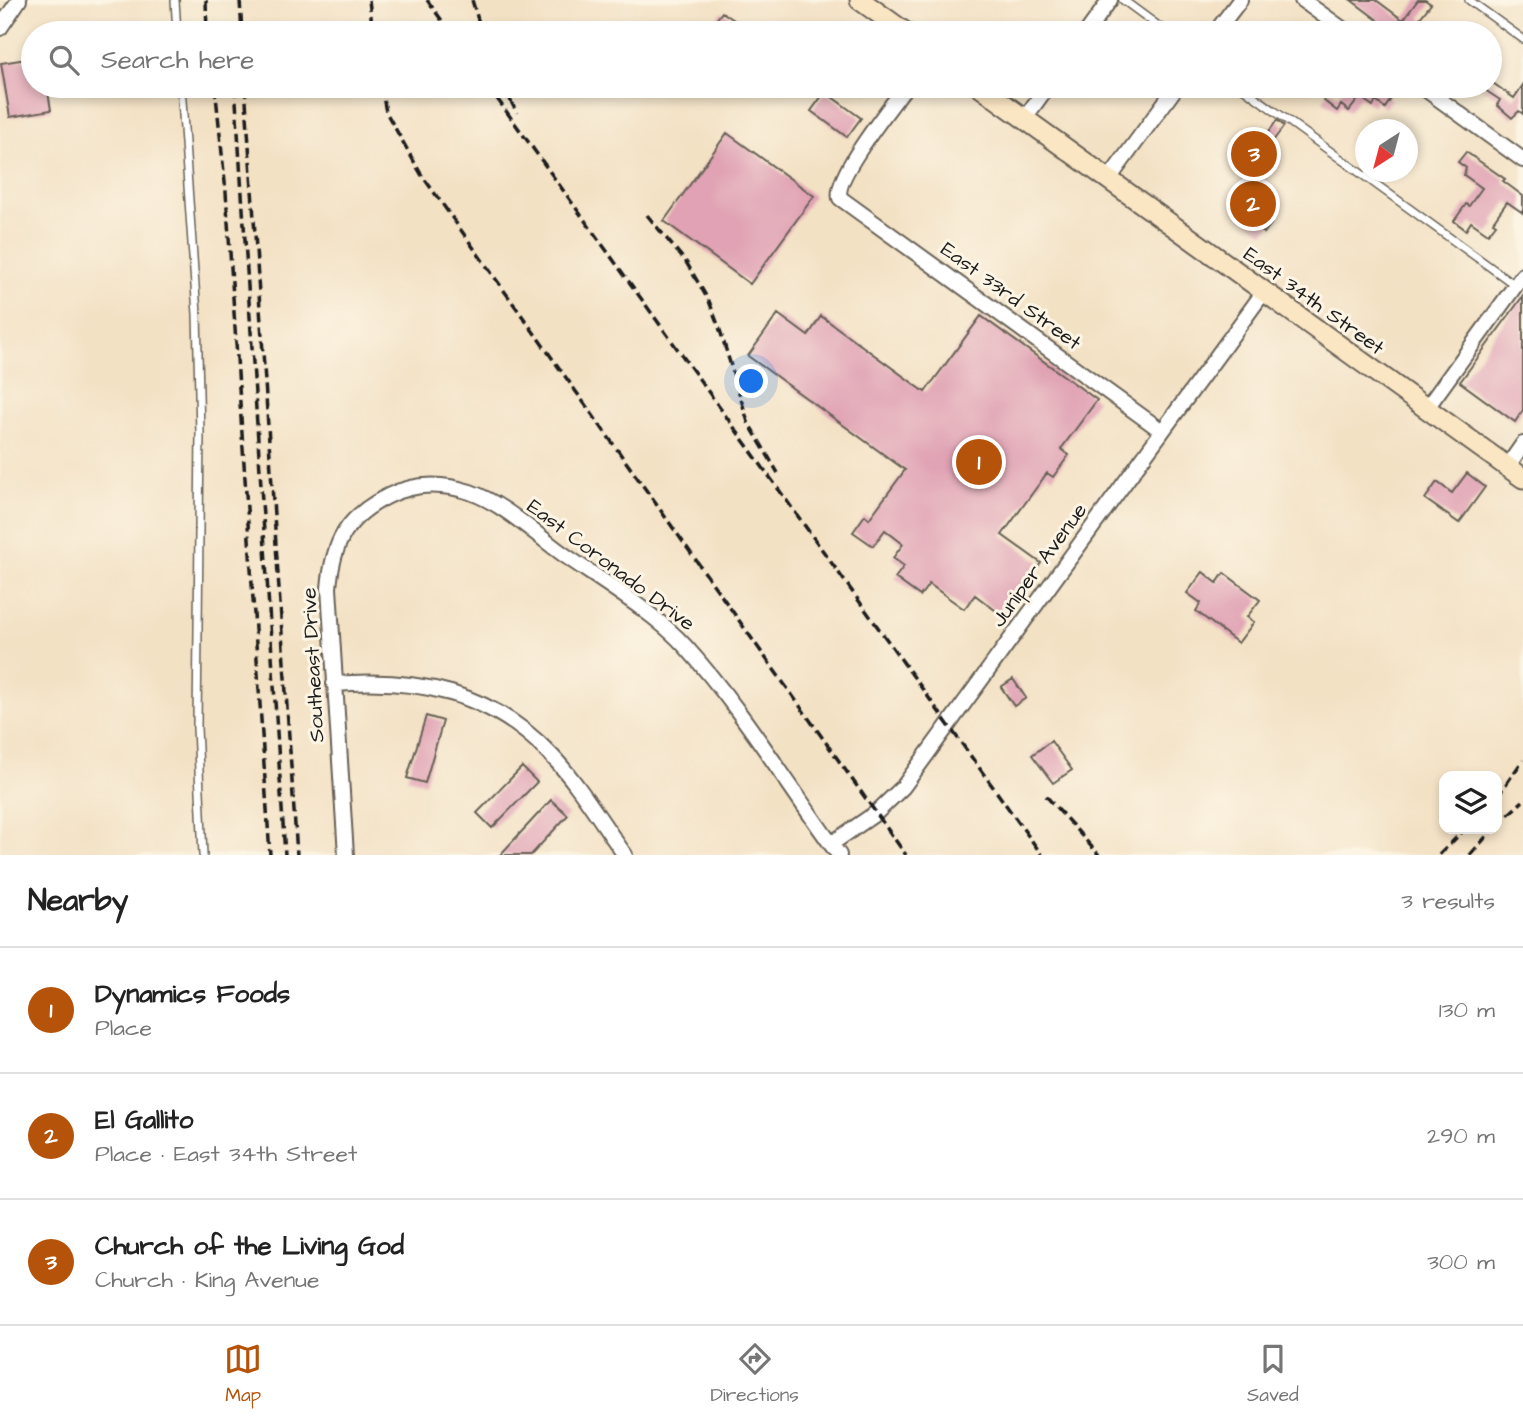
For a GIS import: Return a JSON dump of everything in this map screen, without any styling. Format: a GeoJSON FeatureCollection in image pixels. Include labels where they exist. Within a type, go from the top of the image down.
{"type":"FeatureCollection","features":[{"type":"Feature","properties":{"kind":"main road"},"geometry":{"type":"LineString","coordinates":[[860,0],[889,21]]}},
{"type":"Feature","properties":{"kind":"main road","name":"East 34th Street"},"geometry":{"type":"LineString","coordinates":[[995,98],[1523,478]]}},
{"type":"Feature","properties":{"kind":"street"},"geometry":{"type":"LineString","coordinates":[[0,27],[19,0]]}},
{"type":"Feature","properties":{"kind":"street"},"geometry":{"type":"LineString","coordinates":[[1095,21],[1110,0]]}},
{"type":"Feature","properties":{"kind":"street"},"geometry":{"type":"LineString","coordinates":[[1224,21],[1240,0]]}},
{"type":"Feature","properties":{"kind":"street"},"geometry":{"type":"LineString","coordinates":[[1302,0],[1331,21]]}},
{"type":"Feature","properties":{"kind":"street","name":"East 33rd Street"},"geometry":{"type":"LineString","coordinates":[[897,98],[841,181],[838,193],[840,198],[1162,431]]}},
{"type":"Feature","properties":{"kind":"street"},"geometry":{"type":"LineString","coordinates":[[1024,118],[1039,98]]}},
{"type":"Feature","properties":{"kind":"street"},"geometry":{"type":"LineString","coordinates":[[1108,180],[1168,98]]}},
{"type":"Feature","properties":{"kind":"street"},"geometry":{"type":"LineString","coordinates":[[1437,98],[1523,160]]}},
{"type":"Feature","properties":{"kind":"street"},"geometry":{"type":"LineString","coordinates":[[1426,409],[1519,280]]}},
{"type":"Feature","properties":{"kind":"street","name":"Juniper Avenue"},"geometry":{"type":"LineString","coordinates":[[835,850],[902,787],[1263,293]]}},
{"type":"Feature","properties":{"kind":"street"},"geometry":{"type":"LineString","coordinates":[[1507,467],[1523,444]]}},
{"type":"Feature","properties":{"kind":"street","name":"East Coronado Drive"},"geometry":{"type":"LineString","coordinates":[[387,496],[416,486],[435,486],[472,493],[501,509],[653,619],[683,644],[716,682],[835,850]]}},
{"type":"Feature","properties":{"kind":"street","name":"Southeast Drive"},"geometry":{"type":"LineString","coordinates":[[346,855],[329,588],[333,557],[348,524],[387,496]]}},
{"type":"Feature","properties":{"kind":"street"},"geometry":{"type":"LineString","coordinates":[[334,684],[373,681],[428,687],[466,698],[515,723],[564,769],[625,855]]}},
{"type":"Feature","properties":{"kind":"lane"},"geometry":{"type":"LineString","coordinates":[[175,0],[176,21]]}},
{"type":"Feature","properties":{"kind":"lane"},"geometry":{"type":"LineString","coordinates":[[1123,0],[1152,21]]}},
{"type":"Feature","properties":{"kind":"lane"},"geometry":{"type":"LineString","coordinates":[[1469,0],[1498,21]]}},
{"type":"Feature","properties":{"kind":"lane"},"geometry":{"type":"LineString","coordinates":[[1502,24],[1523,39]]}},
{"type":"Feature","properties":{"kind":"lane"},"geometry":{"type":"LineString","coordinates":[[182,98],[197,314],[200,433],[197,728],[203,855]]}},
{"type":"Feature","properties":{"kind":"lane"},"geometry":{"type":"LineString","coordinates":[[1257,98],[1519,280]]}},
{"type":"Feature","properties":{"kind":"building"},"geometry":{"type":"Polygon","coordinates":[[[1351,0],[1376,0],[1403,20],[1418,0],[1431,4],[1420,18],[1424,21],[1379,21],[1351,0]]]}},
{"type":"Feature","properties":{"kind":"building"},"geometry":{"type":"Polygon","coordinates":[[[722,12],[734,20],[733,21],[715,21],[722,12]]]}},
{"type":"Feature","properties":{"kind":"building"},"geometry":{"type":"Polygon","coordinates":[[[21,60],[21,98],[49,98],[51,110],[10,117],[1,63],[21,60]]]}},
{"type":"Feature","properties":{"kind":"building"},"geometry":{"type":"Polygon","coordinates":[[[1523,85],[1523,114],[1519,111],[1512,118],[1497,105],[1500,100],[1497,98],[1502,98],[1502,90],[1514,98],[1523,85]]]}},
{"type":"Feature","properties":{"kind":"building"},"geometry":{"type":"Polygon","coordinates":[[[821,98],[833,98],[861,118],[847,137],[811,111],[821,98]]]}},
{"type":"Feature","properties":{"kind":"building"},"geometry":{"type":"Polygon","coordinates":[[[1359,98],[1349,111],[1341,105],[1337,111],[1323,100],[1359,98]]]}},
{"type":"Feature","properties":{"kind":"building"},"geometry":{"type":"Polygon","coordinates":[[[1361,98],[1391,99],[1385,108],[1376,101],[1373,106],[1361,98]]]}},
{"type":"Feature","properties":{"kind":"building"},"geometry":{"type":"Polygon","coordinates":[[[1277,120],[1284,126],[1270,145],[1276,150],[1260,172],[1236,154],[1252,132],[1263,140],[1277,120]]]}},
{"type":"Feature","properties":{"kind":"building"},"geometry":{"type":"Polygon","coordinates":[[[727,133],[814,196],[750,284],[664,221],[727,133]]]}},
{"type":"Feature","properties":{"kind":"building"},"geometry":{"type":"Polygon","coordinates":[[[1466,152],[1505,179],[1503,181],[1523,196],[1523,213],[1507,202],[1488,234],[1471,222],[1466,230],[1454,221],[1482,188],[1464,175],[1466,168],[1458,162],[1466,152]]]}},
{"type":"Feature","properties":{"kind":"building"},"geometry":{"type":"Polygon","coordinates":[[[1255,186],[1269,197],[1257,214],[1271,224],[1264,233],[1236,212],[1255,186]]]}},
{"type":"Feature","properties":{"kind":"building"},"geometry":{"type":"Polygon","coordinates":[[[1523,296],[1523,410],[1515,422],[1460,382],[1523,296]]]}},
{"type":"Feature","properties":{"kind":"building"},"geometry":{"type":"Polygon","coordinates":[[[778,314],[808,336],[821,316],[925,392],[981,316],[1097,400],[1061,449],[1069,455],[1053,477],[1047,473],[1002,535],[1041,563],[1003,616],[975,595],[964,609],[929,584],[920,596],[895,578],[904,566],[893,558],[903,544],[885,530],[873,546],[853,532],[865,515],[869,519],[905,470],[748,356],[778,314]]]}},
{"type":"Feature","properties":{"kind":"building"},"geometry":{"type":"Polygon","coordinates":[[[1467,473],[1485,487],[1459,523],[1425,499],[1437,482],[1452,493],[1467,473]]]}},
{"type":"Feature","properties":{"kind":"building"},"geometry":{"type":"Polygon","coordinates":[[[1203,572],[1217,583],[1224,573],[1260,600],[1247,617],[1254,622],[1238,643],[1196,611],[1201,603],[1187,593],[1203,572]]]}},
{"type":"Feature","properties":{"kind":"building"},"geometry":{"type":"Polygon","coordinates":[[[1013,679],[1026,698],[1014,706],[1001,687],[1013,679]]]}},
{"type":"Feature","properties":{"kind":"building"},"geometry":{"type":"Polygon","coordinates":[[[426,716],[443,721],[425,783],[407,778],[426,716]]]}},
{"type":"Feature","properties":{"kind":"building"},"geometry":{"type":"Polygon","coordinates":[[[1051,741],[1072,770],[1053,783],[1032,755],[1051,741]]]}},
{"type":"Feature","properties":{"kind":"building"},"geometry":{"type":"Polygon","coordinates":[[[522,767],[537,782],[492,828],[477,813],[522,767]]]}},
{"type":"Feature","properties":{"kind":"building"},"geometry":{"type":"Polygon","coordinates":[[[551,800],[568,815],[531,855],[500,855],[551,800]]]}},
{"type":"Feature","properties":{"kind":"railway"},"geometry":{"type":"LineString","coordinates":[[206,0],[207,21]]}},
{"type":"Feature","properties":{"kind":"railway"},"geometry":{"type":"LineString","coordinates":[[240,0],[241,21]]}},
{"type":"Feature","properties":{"kind":"railway"},"geometry":{"type":"LineString","coordinates":[[369,0],[372,21]]}},
{"type":"Feature","properties":{"kind":"railway"},"geometry":{"type":"LineString","coordinates":[[427,0],[442,21]]}},
{"type":"Feature","properties":{"kind":"railway"},"geometry":{"type":"LineString","coordinates":[[472,0],[478,21]]}},
{"type":"Feature","properties":{"kind":"railway"},"geometry":{"type":"LineString","coordinates":[[216,98],[226,192],[270,855]]}},
{"type":"Feature","properties":{"kind":"railway"},"geometry":{"type":"LineString","coordinates":[[236,98],[285,855]]}},
{"type":"Feature","properties":{"kind":"railway"},"geometry":{"type":"LineString","coordinates":[[246,98],[297,855]]}},
{"type":"Feature","properties":{"kind":"railway"},"geometry":{"type":"LineString","coordinates":[[383,98],[386,112],[421,174],[906,855]]}},
{"type":"Feature","properties":{"kind":"railway"},"geometry":{"type":"LineString","coordinates":[[497,98],[1042,855]]}},
{"type":"Feature","properties":{"kind":"railway"},"geometry":{"type":"LineString","coordinates":[[509,98],[517,113]]}},
{"type":"Feature","properties":{"kind":"railway"},"geometry":{"type":"LineString","coordinates":[[647,215],[686,262],[709,301],[748,422],[778,473]]}},
{"type":"Feature","properties":{"kind":"railway"},"geometry":{"type":"LineString","coordinates":[[1502,790],[1523,760]]}},
{"type":"Feature","properties":{"kind":"railway"},"geometry":{"type":"LineString","coordinates":[[1046,796],[1099,855]]}},
{"type":"Feature","properties":{"kind":"railway"},"geometry":{"type":"LineString","coordinates":[[1502,820],[1523,801]]}},
{"type":"Feature","properties":{"kind":"railway"},"geometry":{"type":"LineString","coordinates":[[1439,855],[1460,834]]}},
{"type":"Feature","properties":{"kind":"railway"},"geometry":{"type":"LineString","coordinates":[[1470,855],[1489,834]]}},
{"type":"Feature","properties":{"kind":"place","name":"Church of the Living God"},"geometry":{"type":"Point","coordinates":[1254,154]}},
{"type":"Feature","properties":{"kind":"place","name":"El Gallito"},"geometry":{"type":"Point","coordinates":[1253,204]}},
{"type":"Feature","properties":{"kind":"place","name":"Dynamics Foods"},"geometry":{"type":"Point","coordinates":[979,462]}}]}
